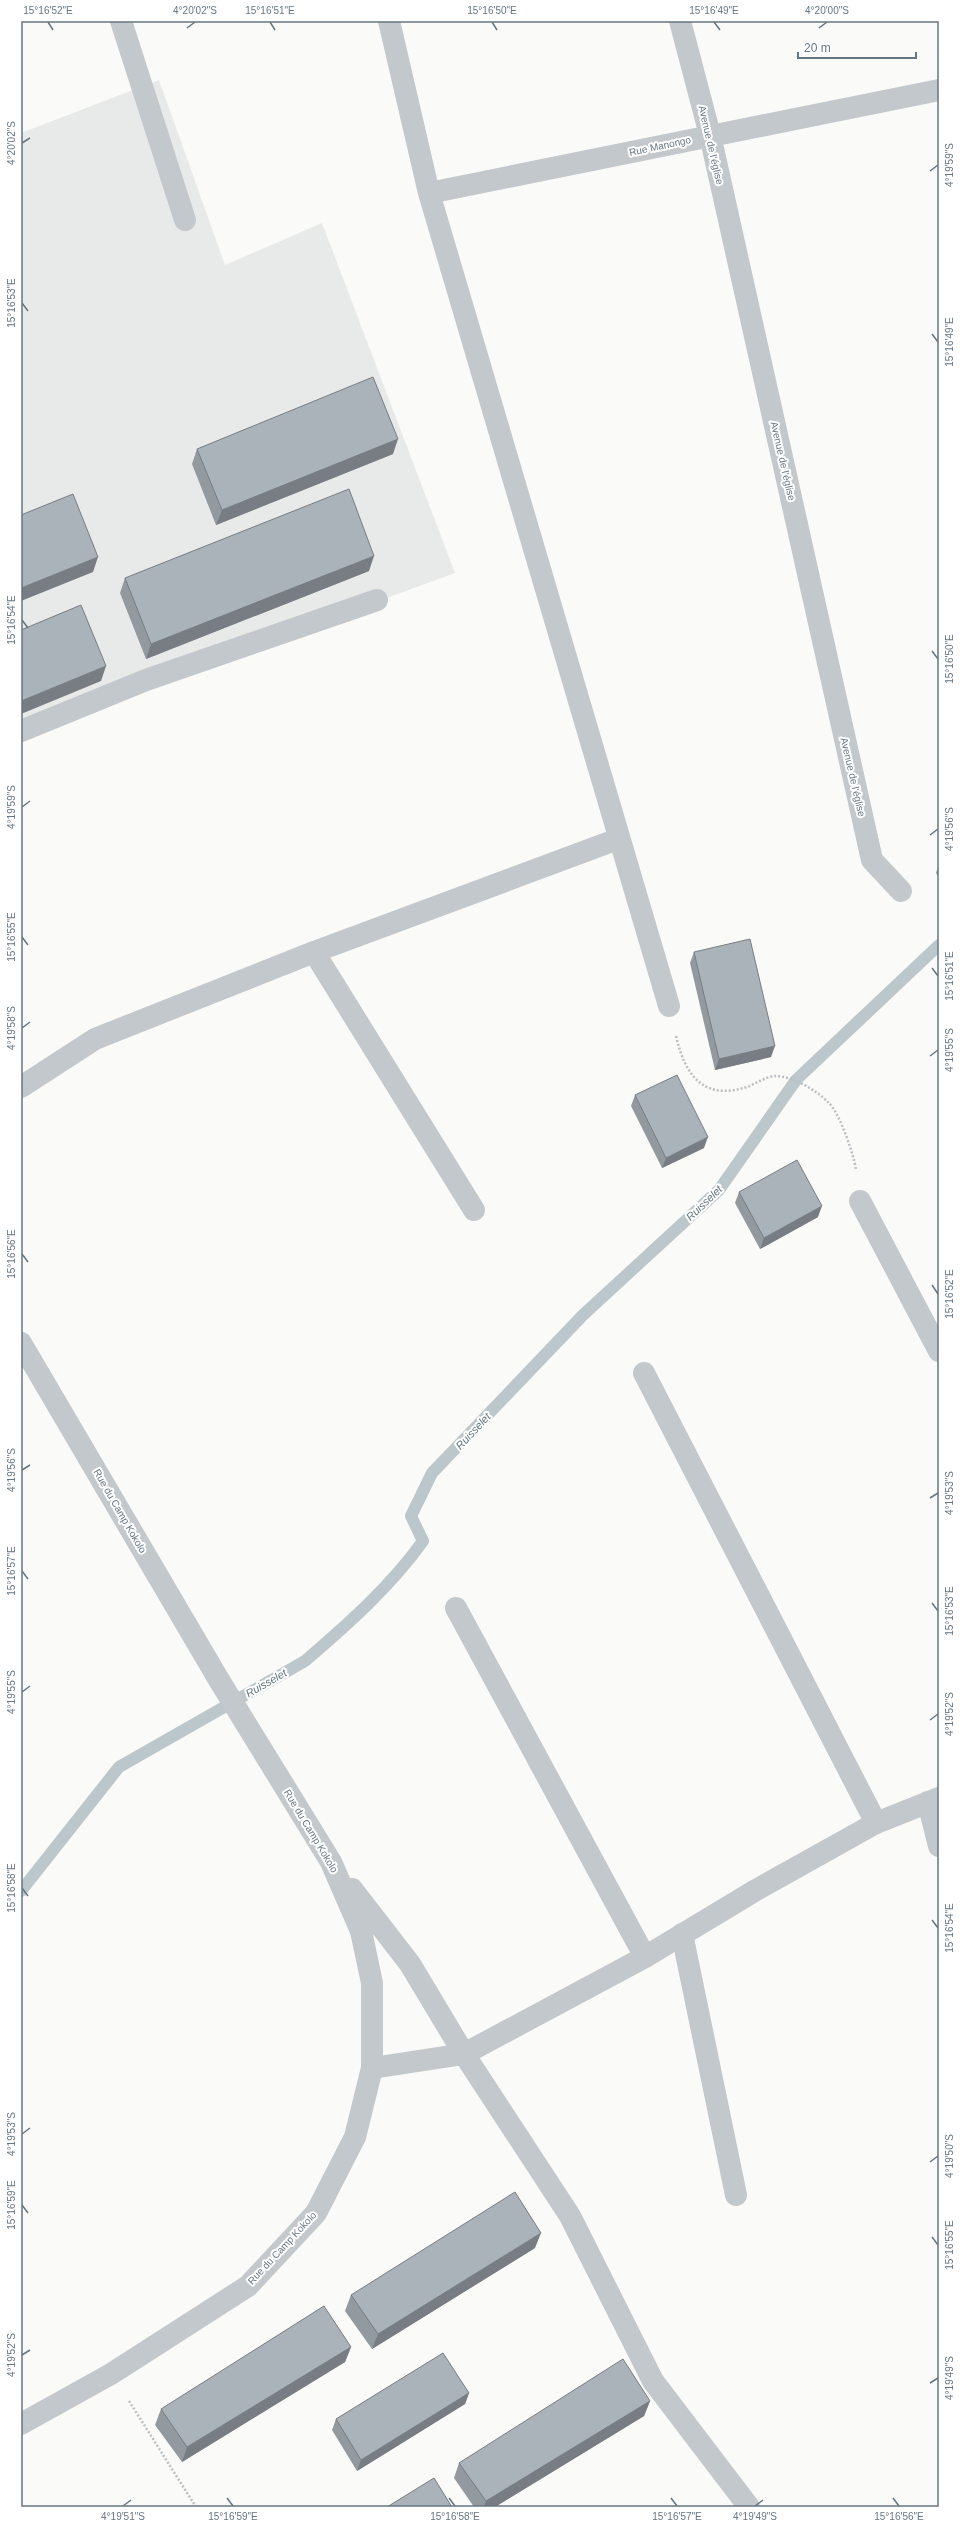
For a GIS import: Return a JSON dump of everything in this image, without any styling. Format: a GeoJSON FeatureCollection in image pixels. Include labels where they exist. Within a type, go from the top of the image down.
{"type":"FeatureCollection","features":[{"type":"Feature","properties":{"kind":"street"},"geometry":{"type":"LineString","coordinates":[[121,21],[186,220]]}},
{"type":"Feature","properties":{"kind":"street"},"geometry":{"type":"LineString","coordinates":[[389,21],[429,193],[513,474],[618,839],[669,1006]]}},
{"type":"Feature","properties":{"kind":"street","name":"Avenue de l'église"},"geometry":{"type":"LineString","coordinates":[[680,21],[710,135],[872,860],[901,891]]}},
{"type":"Feature","properties":{"kind":"street","name":"Rue Manongo"},"geometry":{"type":"LineString","coordinates":[[429,193],[710,135],[939,90]]}},
{"type":"Feature","properties":{"kind":"street"},"geometry":{"type":"LineString","coordinates":[[21,731],[146,680],[377,600]]}},
{"type":"Feature","properties":{"kind":"street"},"geometry":{"type":"LineString","coordinates":[[21,1087],[95,1039],[314,952],[618,839]]}},
{"type":"Feature","properties":{"kind":"street"},"geometry":{"type":"LineString","coordinates":[[314,952],[474,1210]]}},
{"type":"Feature","properties":{"kind":"street"},"geometry":{"type":"LineString","coordinates":[[860,1201],[939,1351]]}},
{"type":"Feature","properties":{"kind":"street","name":"Rue du Camp Kokolo"},"geometry":{"type":"LineString","coordinates":[[21,1343],[219,1680],[331,1862],[361,1931],[372,1983],[372,2068],[355,2137],[316,2213],[248,2286],[111,2374],[21,2424]]}},
{"type":"Feature","properties":{"kind":"street"},"geometry":{"type":"LineString","coordinates":[[644,1373],[876,1823]]}},
{"type":"Feature","properties":{"kind":"street"},"geometry":{"type":"LineString","coordinates":[[456,1608],[645,1957]]}},
{"type":"Feature","properties":{"kind":"street"},"geometry":{"type":"LineString","coordinates":[[372,2068],[464,2054],[645,1957],[756,1890],[876,1823],[933,1800],[939,1846]]}},
{"type":"Feature","properties":{"kind":"street"},"geometry":{"type":"LineString","coordinates":[[331,1862],[410,1964],[464,2054],[570,2216],[653,2381],[749,2507]]}},
{"type":"Feature","properties":{"kind":"street"},"geometry":{"type":"LineString","coordinates":[[682,1934],[736,2195]]}},
{"type":"Feature","properties":{"kind":"path"},"geometry":{"type":"LineString","coordinates":[[669,1006],[680,1053],[692,1077],[708,1090],[726,1091],[746,1087],[774,1076],[796,1080],[830,1103],[844,1131],[855,1160],[860,1201]]}},
{"type":"Feature","properties":{"kind":"path"},"geometry":{"type":"LineString","coordinates":[[111,2374],[196,2507]]}},
{"type":"Feature","properties":{"kind":"shaded area"},"geometry":{"type":"Polygon","coordinates":[[[159,80],[225,265],[322,223],[455,573],[21,731],[21,133],[159,80]]]}},
{"type":"Feature","properties":{"kind":"building"},"geometry":{"type":"Polygon","coordinates":[[[373,377],[398,439],[222,510],[197,449],[373,377]]]}},
{"type":"Feature","properties":{"kind":"building"},"geometry":{"type":"Polygon","coordinates":[[[349,489],[374,556],[151,644],[125,578],[349,489]]]}},
{"type":"Feature","properties":{"kind":"building"},"geometry":{"type":"Polygon","coordinates":[[[73,494],[98,557],[21,588],[21,515],[73,494]]]}},
{"type":"Feature","properties":{"kind":"building"},"geometry":{"type":"Polygon","coordinates":[[[81,605],[106,666],[21,701],[21,630],[81,605]]]}},
{"type":"Feature","properties":{"kind":"building"},"geometry":{"type":"Polygon","coordinates":[[[750,939],[775,1046],[719,1059],[694,952],[750,939]]]}},
{"type":"Feature","properties":{"kind":"building"},"geometry":{"type":"Polygon","coordinates":[[[677,1075],[708,1137],[666,1158],[635,1095],[677,1075]]]}},
{"type":"Feature","properties":{"kind":"building"},"geometry":{"type":"Polygon","coordinates":[[[797,1160],[822,1206],[764,1238],[739,1192],[797,1160]]]}},
{"type":"Feature","properties":{"kind":"building"},"geometry":{"type":"Polygon","coordinates":[[[515,2192],[541,2233],[378,2334],[351,2295],[515,2192]]]}},
{"type":"Feature","properties":{"kind":"building"},"geometry":{"type":"Polygon","coordinates":[[[324,2306],[351,2347],[187,2447],[161,2409],[324,2306]]]}},
{"type":"Feature","properties":{"kind":"building"},"geometry":{"type":"Polygon","coordinates":[[[443,2353],[469,2393],[361,2460],[336,2419],[443,2353]]]}},
{"type":"Feature","properties":{"kind":"building"},"geometry":{"type":"Polygon","coordinates":[[[623,2359],[650,2401],[486,2501],[459,2463],[623,2359]]]}},
{"type":"Feature","properties":{"kind":"building"},"geometry":{"type":"Polygon","coordinates":[[[434,2478],[452,2507],[387,2507],[434,2478]]]}},
{"type":"Feature","properties":{"kind":"waterway","name":"Ruisselet"},"geometry":{"type":"LineString","coordinates":[[21,1891],[119,1767],[305,1661],[383,1589],[423,1541],[411,1516],[432,1473],[583,1315],[719,1190],[796,1080],[939,945]]}}]}
